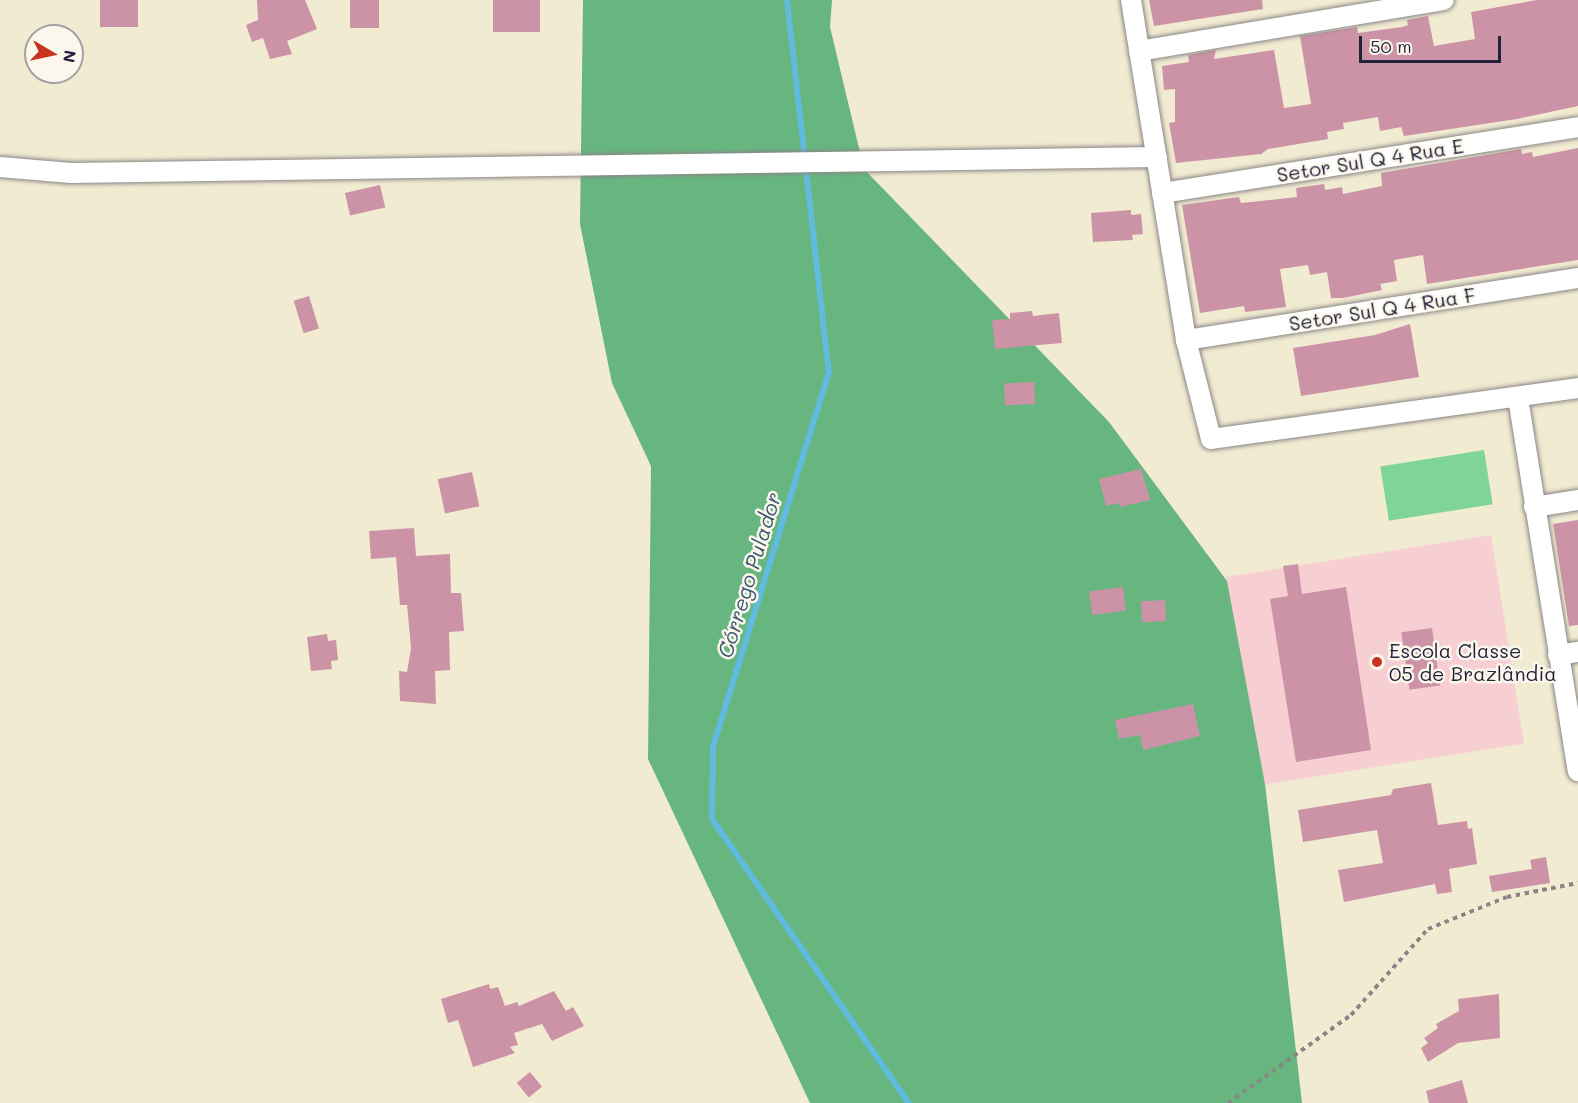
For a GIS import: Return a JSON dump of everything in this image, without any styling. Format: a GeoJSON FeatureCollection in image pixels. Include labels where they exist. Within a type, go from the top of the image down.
{"type":"FeatureCollection","features":[{"type":"Feature","properties":{"kind":"street"},"geometry":{"type":"LineString","coordinates":[[1131,0],[1186,339],[1207,433],[1216,441],[1578,388]]}},
{"type":"Feature","properties":{"kind":"street"},"geometry":{"type":"LineString","coordinates":[[1139,51],[1444,0]]}},
{"type":"Feature","properties":{"kind":"street","name":"Setor Sul Q 4 Rua E"},"geometry":{"type":"LineString","coordinates":[[1162,193],[1578,127]]}},
{"type":"Feature","properties":{"kind":"street"},"geometry":{"type":"LineString","coordinates":[[0,167],[71,173],[1157,157]]}},
{"type":"Feature","properties":{"kind":"street","name":"Setor Sul Q 4 Rua F"},"geometry":{"type":"LineString","coordinates":[[1186,339],[1578,278]]}},
{"type":"Feature","properties":{"kind":"street"},"geometry":{"type":"LineString","coordinates":[[1518,398],[1578,771]]}},
{"type":"Feature","properties":{"kind":"street"},"geometry":{"type":"LineString","coordinates":[[1534,507],[1578,500]]}},
{"type":"Feature","properties":{"kind":"street"},"geometry":{"type":"LineString","coordinates":[[1558,655],[1578,652]]}},
{"type":"Feature","properties":{"kind":"path"},"geometry":{"type":"LineString","coordinates":[[1228,1103],[1351,1015],[1428,929],[1507,897],[1578,883]]}},
{"type":"Feature","properties":{"kind":"shaded area","name":"Escola Classe 05 de Brazlândia"},"geometry":{"type":"Polygon","coordinates":[[[1491,535],[1524,743],[1259,785],[1226,577],[1491,535]]]}},
{"type":"Feature","properties":{"kind":"green space"},"geometry":{"type":"Polygon","coordinates":[[[583,0],[832,0],[830,27],[864,169],[1109,422],[1227,581],[1265,784],[1302,1103],[810,1103],[648,759],[651,466],[612,383],[580,224],[583,0]]]}},
{"type":"Feature","properties":{"kind":"green space"},"geometry":{"type":"Polygon","coordinates":[[[1484,450],[1493,504],[1389,521],[1380,466],[1484,450]]]}},
{"type":"Feature","properties":{"kind":"building"},"geometry":{"type":"Polygon","coordinates":[[[100,0],[138,0],[138,27],[100,27],[100,0]]]}},
{"type":"Feature","properties":{"kind":"building"},"geometry":{"type":"Polygon","coordinates":[[[257,0],[305,0],[317,29],[287,41],[292,54],[270,59],[263,38],[252,42],[246,25],[258,20],[257,0]]]}},
{"type":"Feature","properties":{"kind":"building"},"geometry":{"type":"Polygon","coordinates":[[[350,0],[379,0],[379,28],[350,28],[350,0]]]}},
{"type":"Feature","properties":{"kind":"building"},"geometry":{"type":"Polygon","coordinates":[[[493,0],[540,0],[540,32],[493,32],[493,0]]]}},
{"type":"Feature","properties":{"kind":"building"},"geometry":{"type":"Polygon","coordinates":[[[1149,0],[1262,0],[1263,9],[1154,26],[1149,0]]]}},
{"type":"Feature","properties":{"kind":"building"},"geometry":{"type":"Polygon","coordinates":[[[1537,0],[1578,0],[1578,106],[1517,119],[1404,136],[1401,127],[1380,131],[1378,117],[1343,123],[1344,129],[1327,132],[1328,139],[1268,149],[1261,154],[1176,163],[1169,123],[1175,122],[1175,89],[1164,90],[1162,66],[1189,62],[1188,55],[1216,50],[1214,59],[1274,50],[1284,108],[1311,104],[1300,36],[1357,27],[1358,33],[1402,27],[1408,25],[1407,20],[1428,16],[1434,46],[1475,39],[1471,12],[1537,0]]]}},
{"type":"Feature","properties":{"kind":"building"},"geometry":{"type":"Polygon","coordinates":[[[1578,148],[1578,260],[1427,284],[1423,255],[1394,260],[1397,281],[1380,284],[1382,290],[1343,298],[1331,298],[1327,272],[1310,275],[1308,265],[1280,269],[1286,307],[1245,312],[1244,306],[1200,313],[1182,205],[1239,197],[1241,203],[1297,197],[1296,188],[1324,184],[1325,190],[1342,187],[1343,194],[1382,186],[1381,173],[1521,149],[1522,154],[1532,152],[1533,157],[1578,148]]]}},
{"type":"Feature","properties":{"kind":"building"},"geometry":{"type":"Polygon","coordinates":[[[380,185],[385,207],[350,216],[345,193],[380,185]]]}},
{"type":"Feature","properties":{"kind":"building"},"geometry":{"type":"Polygon","coordinates":[[[1131,210],[1131,215],[1141,214],[1143,234],[1132,235],[1133,240],[1093,242],[1091,213],[1131,210]]]}},
{"type":"Feature","properties":{"kind":"building"},"geometry":{"type":"Polygon","coordinates":[[[309,296],[319,329],[304,333],[294,301],[309,296]]]}},
{"type":"Feature","properties":{"kind":"building"},"geometry":{"type":"Polygon","coordinates":[[[1032,311],[1033,316],[1059,313],[1062,343],[995,349],[992,320],[1010,319],[1010,313],[1032,311]]]}},
{"type":"Feature","properties":{"kind":"building"},"geometry":{"type":"Polygon","coordinates":[[[1410,324],[1419,377],[1301,396],[1293,348],[1375,335],[1410,324]]]}},
{"type":"Feature","properties":{"kind":"building"},"geometry":{"type":"Polygon","coordinates":[[[1034,382],[1035,404],[1005,406],[1004,384],[1034,382]]]}},
{"type":"Feature","properties":{"kind":"building"},"geometry":{"type":"Polygon","coordinates":[[[1141,469],[1150,500],[1120,507],[1119,503],[1106,506],[1099,479],[1141,469]]]}},
{"type":"Feature","properties":{"kind":"building"},"geometry":{"type":"Polygon","coordinates":[[[472,472],[479,506],[445,514],[438,479],[472,472]]]}},
{"type":"Feature","properties":{"kind":"building"},"geometry":{"type":"Polygon","coordinates":[[[1578,520],[1578,625],[1569,626],[1553,524],[1578,520]]]}},
{"type":"Feature","properties":{"kind":"building"},"geometry":{"type":"Polygon","coordinates":[[[414,528],[416,556],[450,554],[451,593],[461,593],[464,631],[449,632],[450,670],[435,671],[436,704],[400,701],[399,671],[407,672],[411,648],[407,605],[400,605],[396,557],[371,559],[369,531],[414,528]]]}},
{"type":"Feature","properties":{"kind":"building"},"geometry":{"type":"Polygon","coordinates":[[[1298,564],[1302,594],[1346,587],[1371,750],[1296,762],[1270,599],[1288,596],[1283,566],[1298,564]]]}},
{"type":"Feature","properties":{"kind":"building"},"geometry":{"type":"Polygon","coordinates":[[[1123,587],[1126,611],[1092,615],[1089,591],[1123,587]]]}},
{"type":"Feature","properties":{"kind":"building"},"geometry":{"type":"Polygon","coordinates":[[[1165,600],[1166,621],[1142,622],[1141,601],[1165,600]]]}},
{"type":"Feature","properties":{"kind":"building"},"geometry":{"type":"Polygon","coordinates":[[[1432,628],[1440,685],[1409,690],[1401,632],[1432,628]]]}},
{"type":"Feature","properties":{"kind":"building"},"geometry":{"type":"Polygon","coordinates":[[[327,634],[328,641],[336,640],[338,660],[331,661],[332,669],[311,671],[307,637],[327,634]]]}},
{"type":"Feature","properties":{"kind":"building"},"geometry":{"type":"Polygon","coordinates":[[[1193,704],[1200,736],[1143,750],[1140,735],[1119,739],[1115,720],[1193,704]]]}},
{"type":"Feature","properties":{"kind":"building"},"geometry":{"type":"Polygon","coordinates":[[[1431,783],[1438,825],[1467,821],[1468,829],[1472,828],[1477,864],[1449,869],[1452,892],[1437,894],[1435,884],[1344,902],[1338,870],[1383,863],[1377,830],[1303,842],[1298,810],[1391,795],[1393,789],[1431,783]]]}},
{"type":"Feature","properties":{"kind":"building"},"geometry":{"type":"Polygon","coordinates":[[[1546,857],[1550,883],[1492,892],[1489,876],[1532,869],[1530,860],[1546,857]]]}},
{"type":"Feature","properties":{"kind":"building"},"geometry":{"type":"Polygon","coordinates":[[[489,984],[490,989],[498,987],[505,1006],[517,1002],[519,1006],[554,991],[566,1011],[573,1007],[584,1026],[552,1041],[542,1024],[514,1033],[518,1045],[510,1047],[515,1053],[473,1067],[458,1020],[448,1023],[441,999],[489,984]]]}},
{"type":"Feature","properties":{"kind":"building"},"geometry":{"type":"Polygon","coordinates":[[[1499,994],[1500,1038],[1458,1043],[1428,1062],[1421,1048],[1428,1043],[1424,1038],[1438,1028],[1436,1024],[1459,1011],[1458,999],[1499,994]]]}},
{"type":"Feature","properties":{"kind":"building"},"geometry":{"type":"Polygon","coordinates":[[[530,1072],[542,1087],[529,1097],[517,1083],[530,1072]]]}},
{"type":"Feature","properties":{"kind":"building"},"geometry":{"type":"Polygon","coordinates":[[[1462,1080],[1468,1103],[1429,1103],[1426,1091],[1462,1080]]]}},
{"type":"Feature","properties":{"kind":"waterway","name":"Córrego Pulador"},"geometry":{"type":"LineString","coordinates":[[787,0],[829,372],[713,746],[712,819],[909,1103]]}},
{"type":"Feature","properties":{"kind":"place","name":"Escola Classe 05 de Brazlândia"},"geometry":{"type":"Point","coordinates":[1377,662]}}]}
